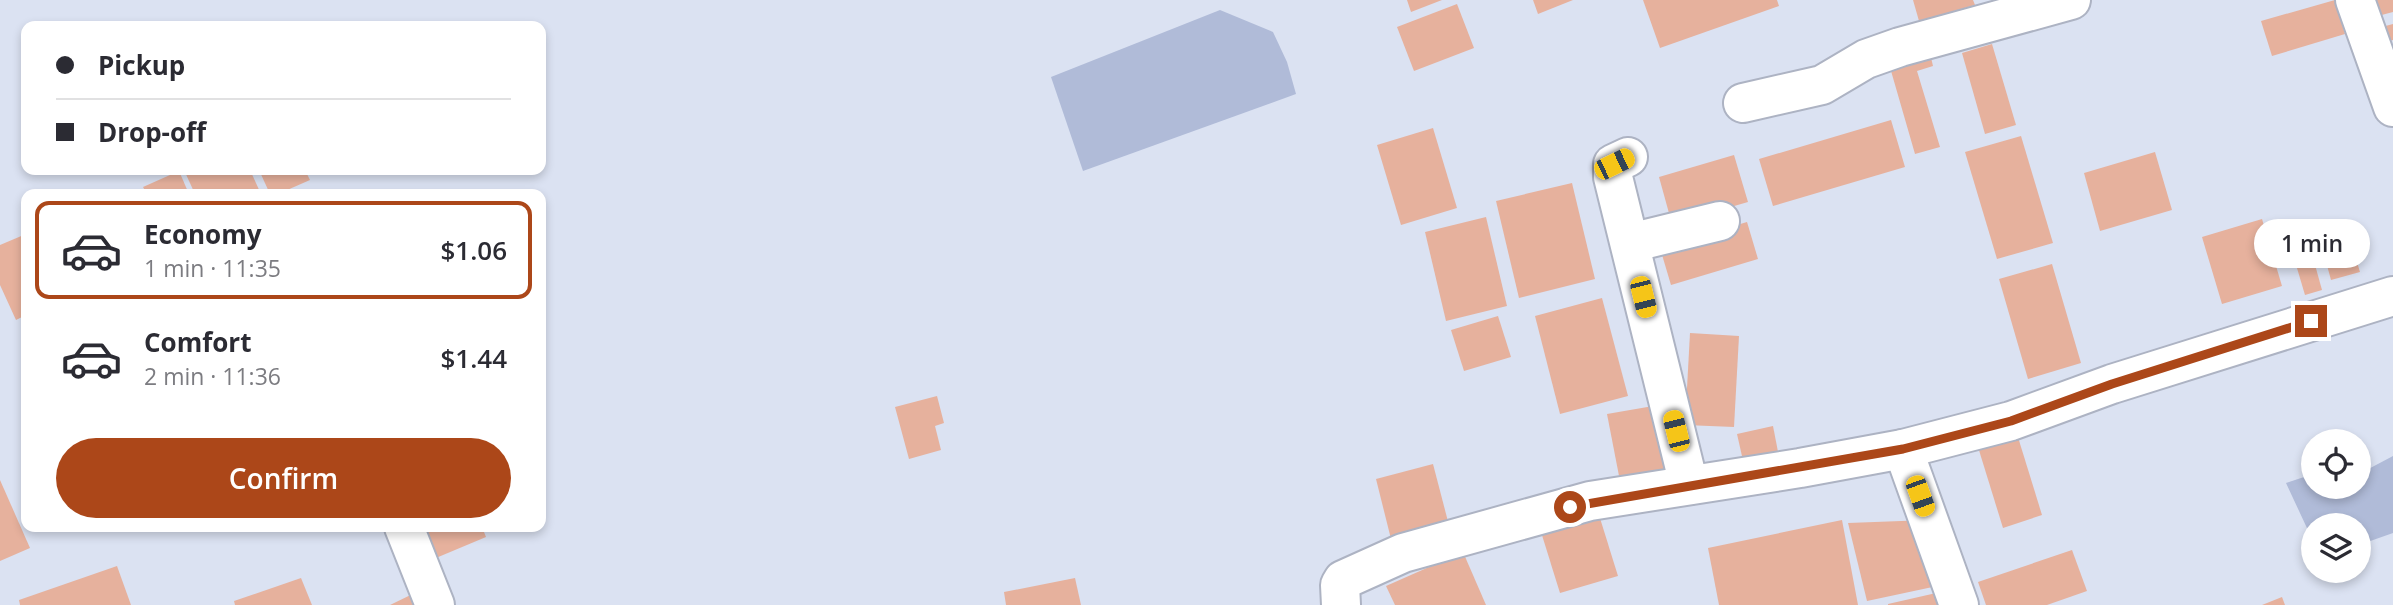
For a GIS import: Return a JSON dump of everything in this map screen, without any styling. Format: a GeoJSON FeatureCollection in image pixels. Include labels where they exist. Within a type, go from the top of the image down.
{"type":"FeatureCollection","features":[{"type":"Feature","properties":{"kind":"street"},"geometry":{"type":"LineString","coordinates":[[1743,103],[1822,85],[1867,59],[1900,47],[2071,0]]}},
{"type":"Feature","properties":{"kind":"street"},"geometry":{"type":"LineString","coordinates":[[2355,0],[2393,107]]}},
{"type":"Feature","properties":{"kind":"street"},"geometry":{"type":"LineString","coordinates":[[1628,157],[1614,164],[1613,177],[1689,485]]}},
{"type":"Feature","properties":{"kind":"street"},"geometry":{"type":"LineString","coordinates":[[1630,243],[1720,220]]}},
{"type":"Feature","properties":{"kind":"street"},"geometry":{"type":"LineString","coordinates":[[1341,605],[1340,586],[1343,580],[1403,553],[1590,501],[1903,449],[2011,421],[2112,384],[2393,296]]}},
{"type":"Feature","properties":{"kind":"street"},"geometry":{"type":"LineString","coordinates":[[1903,449],[1959,605]]}},
{"type":"Feature","properties":{"kind":"street"},"geometry":{"type":"LineString","coordinates":[[406,532],[435,605]]}},
{"type":"Feature","properties":{"kind":"shaded area"},"geometry":{"type":"Polygon","coordinates":[[[1220,10],[1273,32],[1287,62],[1296,94],[1083,171],[1051,77],[1220,10]]]}},
{"type":"Feature","properties":{"kind":"shaded area"},"geometry":{"type":"Polygon","coordinates":[[[2393,456],[2393,533],[2371,541],[2371,513],[2301,513],[2301,515],[2286,483],[2301,478],[2301,499],[2371,499],[2371,468],[2393,456]]]}},
{"type":"Feature","properties":{"kind":"building"},"geometry":{"type":"Polygon","coordinates":[[[1407,0],[1442,0],[1411,12],[1407,0]]]}},
{"type":"Feature","properties":{"kind":"building"},"geometry":{"type":"Polygon","coordinates":[[[1533,0],[1573,0],[1538,14],[1533,0]]]}},
{"type":"Feature","properties":{"kind":"building"},"geometry":{"type":"Polygon","coordinates":[[[1643,0],[1777,0],[1779,6],[1660,48],[1643,0]]]}},
{"type":"Feature","properties":{"kind":"building"},"geometry":{"type":"Polygon","coordinates":[[[1913,0],[1973,0],[1975,5],[1919,21],[1913,0]]]}},
{"type":"Feature","properties":{"kind":"building"},"geometry":{"type":"Polygon","coordinates":[[[2335,0],[2345,34],[2272,56],[2261,21],[2335,0]]]}},
{"type":"Feature","properties":{"kind":"building"},"geometry":{"type":"Polygon","coordinates":[[[2369,0],[2393,0],[2393,12],[2374,17],[2369,0]]]}},
{"type":"Feature","properties":{"kind":"building"},"geometry":{"type":"Polygon","coordinates":[[[1457,4],[1474,48],[1414,71],[1397,27],[1457,4]]]}},
{"type":"Feature","properties":{"kind":"building"},"geometry":{"type":"Polygon","coordinates":[[[2393,24],[2393,40],[2382,43],[2378,28],[2393,24]]]}},
{"type":"Feature","properties":{"kind":"building"},"geometry":{"type":"Polygon","coordinates":[[[1992,44],[2016,125],[1985,134],[1962,53],[1992,44]]]}},
{"type":"Feature","properties":{"kind":"building"},"geometry":{"type":"Polygon","coordinates":[[[1928,45],[1933,66],[1917,71],[1940,147],[1915,154],[1887,57],[1928,45]]]}},
{"type":"Feature","properties":{"kind":"building"},"geometry":{"type":"Polygon","coordinates":[[[1891,120],[1905,167],[1773,206],[1759,159],[1891,120]]]}},
{"type":"Feature","properties":{"kind":"building"},"geometry":{"type":"Polygon","coordinates":[[[1433,128],[1457,208],[1401,225],[1377,145],[1433,128]]]}},
{"type":"Feature","properties":{"kind":"building"},"geometry":{"type":"Polygon","coordinates":[[[2021,136],[2053,243],[1997,259],[1965,152],[2021,136]]]}},
{"type":"Feature","properties":{"kind":"building"},"geometry":{"type":"Polygon","coordinates":[[[2155,152],[2172,210],[2100,231],[2084,173],[2155,152]]]}},
{"type":"Feature","properties":{"kind":"building"},"geometry":{"type":"Polygon","coordinates":[[[1734,155],[1748,202],[1672,224],[1659,177],[1734,155]]]}},
{"type":"Feature","properties":{"kind":"building"},"geometry":{"type":"Polygon","coordinates":[[[170,175],[181,175],[187,189],[144,189],[143,187],[170,175]]]}},
{"type":"Feature","properties":{"kind":"building"},"geometry":{"type":"Polygon","coordinates":[[[186,175],[252,175],[259,189],[193,189],[186,175]]]}},
{"type":"Feature","properties":{"kind":"building"},"geometry":{"type":"Polygon","coordinates":[[[261,175],[308,175],[310,180],[289,189],[268,189],[261,175]]]}},
{"type":"Feature","properties":{"kind":"building"},"geometry":{"type":"Polygon","coordinates":[[[1572,183],[1595,279],[1519,298],[1496,201],[1572,183]]]}},
{"type":"Feature","properties":{"kind":"building"},"geometry":{"type":"Polygon","coordinates":[[[1486,217],[1507,306],[1446,321],[1425,232],[1486,217]]]}},
{"type":"Feature","properties":{"kind":"building"},"geometry":{"type":"Polygon","coordinates":[[[2262,219],[2282,286],[2222,304],[2202,237],[2262,219]]]}},
{"type":"Feature","properties":{"kind":"building"},"geometry":{"type":"Polygon","coordinates":[[[1747,222],[1758,259],[1671,285],[1660,248],[1747,222]]]}},
{"type":"Feature","properties":{"kind":"building"},"geometry":{"type":"Polygon","coordinates":[[[21,236],[21,318],[16,320],[0,285],[0,245],[21,236]]]}},
{"type":"Feature","properties":{"kind":"building"},"geometry":{"type":"Polygon","coordinates":[[[2350,239],[2360,272],[2331,280],[2322,247],[2350,239]]]}},
{"type":"Feature","properties":{"kind":"building"},"geometry":{"type":"Polygon","coordinates":[[[2312,254],[2322,290],[2305,295],[2294,258],[2312,254]]]}},
{"type":"Feature","properties":{"kind":"building"},"geometry":{"type":"Polygon","coordinates":[[[2052,264],[2081,363],[2028,379],[1999,279],[2052,264]]]}},
{"type":"Feature","properties":{"kind":"building"},"geometry":{"type":"Polygon","coordinates":[[[1602,298],[1628,396],[1560,414],[1535,316],[1602,298]]]}},
{"type":"Feature","properties":{"kind":"building"},"geometry":{"type":"Polygon","coordinates":[[[1498,316],[1511,357],[1464,371],[1451,330],[1498,316]]]}},
{"type":"Feature","properties":{"kind":"building"},"geometry":{"type":"Polygon","coordinates":[[[1690,333],[1739,336],[1734,427],[1685,425],[1690,333]]]}},
{"type":"Feature","properties":{"kind":"building"},"geometry":{"type":"Polygon","coordinates":[[[937,396],[944,423],[935,426],[941,450],[909,459],[895,407],[937,396]]]}},
{"type":"Feature","properties":{"kind":"building"},"geometry":{"type":"Polygon","coordinates":[[[1659,405],[1671,472],[1620,481],[1607,414],[1659,405]]]}},
{"type":"Feature","properties":{"kind":"building"},"geometry":{"type":"Polygon","coordinates":[[[1773,426],[1779,457],[1744,465],[1737,434],[1773,426]]]}},
{"type":"Feature","properties":{"kind":"building"},"geometry":{"type":"Polygon","coordinates":[[[2017,434],[2042,515],[2003,528],[1978,447],[2017,434]]]}},
{"type":"Feature","properties":{"kind":"building"},"geometry":{"type":"Polygon","coordinates":[[[1433,464],[1451,533],[1393,547],[1376,479],[1433,464]]]}},
{"type":"Feature","properties":{"kind":"building"},"geometry":{"type":"Polygon","coordinates":[[[0,480],[30,548],[0,561],[0,480]]]}},
{"type":"Feature","properties":{"kind":"building"},"geometry":{"type":"Polygon","coordinates":[[[1599,515],[1618,576],[1560,593],[1541,532],[1599,515]]]}},
{"type":"Feature","properties":{"kind":"building"},"geometry":{"type":"Polygon","coordinates":[[[1842,520],[1858,605],[1719,605],[1708,548],[1842,520]]]}},
{"type":"Feature","properties":{"kind":"building"},"geometry":{"type":"Polygon","coordinates":[[[1928,520],[1942,585],[1867,601],[1848,523],[1928,520]]]}},
{"type":"Feature","properties":{"kind":"building"},"geometry":{"type":"Polygon","coordinates":[[[411,532],[484,532],[486,537],[424,563],[411,532]]]}},
{"type":"Feature","properties":{"kind":"building"},"geometry":{"type":"Polygon","coordinates":[[[2072,550],[2087,591],[2047,605],[1986,605],[1978,582],[2072,550]]]}},
{"type":"Feature","properties":{"kind":"building"},"geometry":{"type":"Polygon","coordinates":[[[1463,552],[1486,605],[1395,605],[1386,586],[1463,552]]]}},
{"type":"Feature","properties":{"kind":"building"},"geometry":{"type":"Polygon","coordinates":[[[117,566],[131,605],[20,605],[19,600],[117,566]]]}},
{"type":"Feature","properties":{"kind":"building"},"geometry":{"type":"Polygon","coordinates":[[[301,578],[312,605],[235,605],[234,601],[301,578]]]}},
{"type":"Feature","properties":{"kind":"building"},"geometry":{"type":"Polygon","coordinates":[[[1075,578],[1081,605],[1006,605],[1004,592],[1075,578]]]}},
{"type":"Feature","properties":{"kind":"building"},"geometry":{"type":"Polygon","coordinates":[[[423,589],[431,605],[390,605],[423,589]]]}},
{"type":"Feature","properties":{"kind":"building"},"geometry":{"type":"Polygon","coordinates":[[[1945,591],[1950,605],[1888,605],[1888,604],[1945,591]]]}},
{"type":"Feature","properties":{"kind":"building"},"geometry":{"type":"Polygon","coordinates":[[[2282,597],[2285,605],[2262,605],[2282,597]]]}},
{"type":"Feature","properties":{"kind":"route"},"geometry":{"type":"LineString","coordinates":[[1570,507],[1590,501],[1903,449],[2011,421],[2112,384],[2311,321]]}}]}
